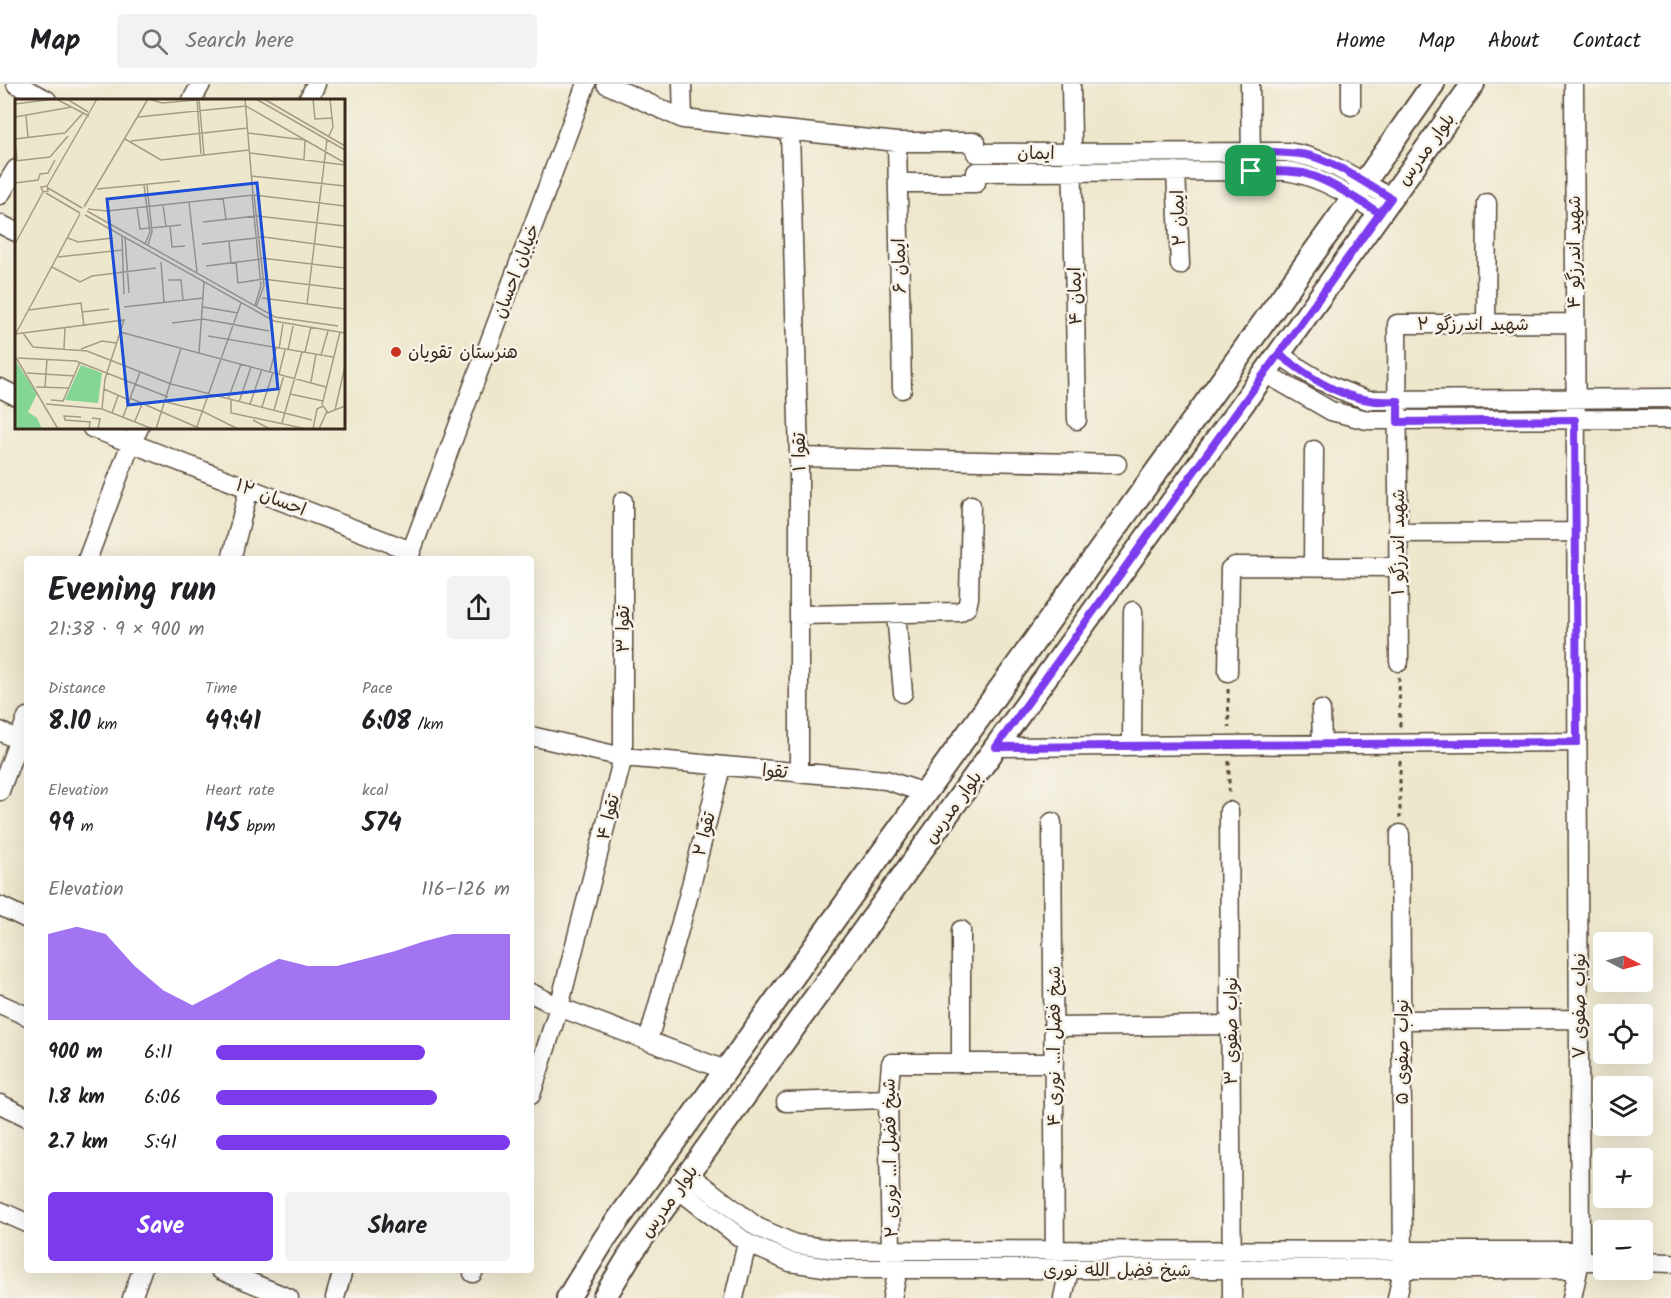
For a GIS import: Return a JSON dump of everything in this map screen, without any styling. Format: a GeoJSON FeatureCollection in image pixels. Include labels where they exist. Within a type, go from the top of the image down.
{"type":"FeatureCollection","features":[{"type":"Feature","properties":{"kind":"main road","name":"بلوار مدرس"},"geometry":{"type":"LineString","coordinates":[[567,1298],[605,1238],[1433,84]]}},
{"type":"Feature","properties":{"kind":"main road","name":"بلوار مدرس"},"geometry":{"type":"LineString","coordinates":[[603,1298],[630,1255],[1473,84]]}},
{"type":"Feature","properties":{"kind":"street"},"geometry":{"type":"LineString","coordinates":[[16,84],[42,93]]}},
{"type":"Feature","properties":{"kind":"street"},"geometry":{"type":"LineString","coordinates":[[193,99],[201,84]]}},
{"type":"Feature","properties":{"kind":"street"},"geometry":{"type":"LineString","coordinates":[[308,99],[316,84]]}},
{"type":"Feature","properties":{"kind":"street","name":"خیابان احسان"},"geometry":{"type":"LineString","coordinates":[[410,555],[586,84]]}},
{"type":"Feature","properties":{"kind":"street"},"geometry":{"type":"LineString","coordinates":[[606,84],[683,119],[897,142],[976,142],[976,183],[898,183]]}},
{"type":"Feature","properties":{"kind":"street"},"geometry":{"type":"LineString","coordinates":[[682,84],[683,119]]}},
{"type":"Feature","properties":{"kind":"street","name":"ایمان ۴"},"geometry":{"type":"LineString","coordinates":[[1071,84],[1077,420]]}},
{"type":"Feature","properties":{"kind":"street"},"geometry":{"type":"LineString","coordinates":[[1250,84],[1251,171]]}},
{"type":"Feature","properties":{"kind":"street"},"geometry":{"type":"LineString","coordinates":[[1351,84],[1351,106]]}},
{"type":"Feature","properties":{"kind":"street","name":"شهید اندرزگو ۴"},"geometry":{"type":"LineString","coordinates":[[1574,84],[1576,532]]}},
{"type":"Feature","properties":{"kind":"street","name":"تقوا ۱"},"geometry":{"type":"LineString","coordinates":[[790,130],[799,457],[799,773]]}},
{"type":"Feature","properties":{"kind":"street","name":"ایمان ۶"},"geometry":{"type":"LineString","coordinates":[[897,142],[902,389]]}},
{"type":"Feature","properties":{"kind":"street","name":"ایمان"},"geometry":{"type":"LineString","coordinates":[[976,153],[1287,153],[1310,156],[1331,164],[1359,190],[1386,205]]}},
{"type":"Feature","properties":{"kind":"street"},"geometry":{"type":"LineString","coordinates":[[1,194],[15,171]]}},
{"type":"Feature","properties":{"kind":"street","name":"ایمان ۲"},"geometry":{"type":"LineString","coordinates":[[1176,171],[1180,265]]}},
{"type":"Feature","properties":{"kind":"street","name":"ایمان"},"geometry":{"type":"LineString","coordinates":[[975,172],[1286,171],[1305,174],[1359,190]]}},
{"type":"Feature","properties":{"kind":"street"},"geometry":{"type":"LineString","coordinates":[[1486,324],[1487,203]]}},
{"type":"Feature","properties":{"kind":"street"},"geometry":{"type":"LineString","coordinates":[[0,224],[15,232]]}},
{"type":"Feature","properties":{"kind":"street","name":"شهید اندرزگو ۲"},"geometry":{"type":"LineString","coordinates":[[1398,422],[1397,324],[1574,323]]}},
{"type":"Feature","properties":{"kind":"street"},"geometry":{"type":"LineString","coordinates":[[1279,354],[1306,374],[1336,390],[1368,400],[1671,398]]}},
{"type":"Feature","properties":{"kind":"street"},"geometry":{"type":"LineString","coordinates":[[1265,373],[1331,411],[1367,420],[1398,422],[1671,419]]}},
{"type":"Feature","properties":{"kind":"street"},"geometry":{"type":"LineString","coordinates":[[0,388],[15,396]]}},
{"type":"Feature","properties":{"kind":"street","name":"شهید اندرزگو ۱"},"geometry":{"type":"LineString","coordinates":[[1398,422],[1399,662]]}},
{"type":"Feature","properties":{"kind":"street","name":"احسان ۱۲"},"geometry":{"type":"LineString","coordinates":[[98,429],[135,435],[249,488],[410,555]]}},
{"type":"Feature","properties":{"kind":"street"},"geometry":{"type":"LineString","coordinates":[[89,556],[135,435]]}},
{"type":"Feature","properties":{"kind":"street"},"geometry":{"type":"LineString","coordinates":[[1313,566],[1314,450]]}},
{"type":"Feature","properties":{"kind":"street"},"geometry":{"type":"LineString","coordinates":[[799,457],[1117,464]]}},
{"type":"Feature","properties":{"kind":"street"},"geometry":{"type":"LineString","coordinates":[[232,556],[249,488]]}},
{"type":"Feature","properties":{"kind":"street","name":"تقوا ۳"},"geometry":{"type":"LineString","coordinates":[[622,501],[623,757]]}},
{"type":"Feature","properties":{"kind":"street"},"geometry":{"type":"LineString","coordinates":[[799,615],[958,612],[967,607],[971,505]]}},
{"type":"Feature","properties":{"kind":"street"},"geometry":{"type":"LineString","coordinates":[[1398,533],[1576,532]]}},
{"type":"Feature","properties":{"kind":"street","name":"نواب صفوی ۷"},"geometry":{"type":"LineString","coordinates":[[1572,1298],[1580,1260],[1576,532]]}},
{"type":"Feature","properties":{"kind":"street"},"geometry":{"type":"LineString","coordinates":[[1228,672],[1230,569],[1235,566],[1398,567]]}},
{"type":"Feature","properties":{"kind":"street"},"geometry":{"type":"LineString","coordinates":[[1132,746],[1133,611]]}},
{"type":"Feature","properties":{"kind":"street"},"geometry":{"type":"LineString","coordinates":[[896,613],[903,693]]}},
{"type":"Feature","properties":{"kind":"street"},"geometry":{"type":"LineString","coordinates":[[1321,710],[1322,744]]}},
{"type":"Feature","properties":{"kind":"street"},"geometry":{"type":"LineString","coordinates":[[0,731],[22,743],[0,791]]}},
{"type":"Feature","properties":{"kind":"street","name":"تقوا"},"geometry":{"type":"LineString","coordinates":[[534,737],[623,757],[886,780],[925,793]]}},
{"type":"Feature","properties":{"kind":"street"},"geometry":{"type":"LineString","coordinates":[[996,747],[1577,742]]}},
{"type":"Feature","properties":{"kind":"street","name":"تقوا ۴"},"geometry":{"type":"LineString","coordinates":[[534,1086],[559,1007],[623,757]]}},
{"type":"Feature","properties":{"kind":"street","name":"تقوا ۲"},"geometry":{"type":"LineString","coordinates":[[648,1041],[721,767]]}},
{"type":"Feature","properties":{"kind":"street","name":"نواب صفوی ۳"},"geometry":{"type":"LineString","coordinates":[[1229,811],[1232,1298]]}},
{"type":"Feature","properties":{"kind":"street","name":"شیخ فضل ا... نوری ۴"},"geometry":{"type":"LineString","coordinates":[[1052,822],[1055,1252],[1062,1270],[1063,1298]]}},
{"type":"Feature","properties":{"kind":"street","name":"نواب صفوی ۵"},"geometry":{"type":"LineString","coordinates":[[1397,1298],[1403,1270],[1400,834]]}},
{"type":"Feature","properties":{"kind":"street"},"geometry":{"type":"LineString","coordinates":[[0,906],[24,918]]}},
{"type":"Feature","properties":{"kind":"street"},"geometry":{"type":"LineString","coordinates":[[961,930],[961,1062]]}},
{"type":"Feature","properties":{"kind":"street"},"geometry":{"type":"LineString","coordinates":[[534,994],[559,1007],[725,1070]]}},
{"type":"Feature","properties":{"kind":"street"},"geometry":{"type":"LineString","coordinates":[[0,1004],[24,1015]]}},
{"type":"Feature","properties":{"kind":"street"},"geometry":{"type":"LineString","coordinates":[[1402,1020],[1579,1019]]}},
{"type":"Feature","properties":{"kind":"street"},"geometry":{"type":"LineString","coordinates":[[1054,1027],[1231,1025]]}},
{"type":"Feature","properties":{"kind":"street","name":"شیخ فضل ا... نوری ۲"},"geometry":{"type":"LineString","coordinates":[[898,1270],[891,1249],[888,1099],[891,1063],[1054,1063]]}},
{"type":"Feature","properties":{"kind":"street"},"geometry":{"type":"LineString","coordinates":[[786,1102],[888,1099]]}},
{"type":"Feature","properties":{"kind":"street"},"geometry":{"type":"LineString","coordinates":[[0,1104],[24,1116]]}},
{"type":"Feature","properties":{"kind":"street","name":"شیخ فضل الله نوری"},"geometry":{"type":"LineString","coordinates":[[683,1182],[747,1244],[790,1262],[837,1269],[1403,1270],[1580,1260]]}},
{"type":"Feature","properties":{"kind":"street","name":"شیخ فضل الله نوری"},"geometry":{"type":"LineString","coordinates":[[683,1182],[757,1227],[795,1245],[839,1250],[1403,1251],[1580,1260]]}},
{"type":"Feature","properties":{"kind":"street"},"geometry":{"type":"LineString","coordinates":[[0,1211],[24,1222]]}},
{"type":"Feature","properties":{"kind":"street"},"geometry":{"type":"LineString","coordinates":[[734,1298],[747,1244]]}},
{"type":"Feature","properties":{"kind":"street"},"geometry":{"type":"LineString","coordinates":[[1580,1260],[1593,1261]]}},
{"type":"Feature","properties":{"kind":"street"},"geometry":{"type":"LineString","coordinates":[[1653,1262],[1671,1263]]}},
{"type":"Feature","properties":{"kind":"street"},"geometry":{"type":"LineString","coordinates":[[892,1298],[898,1270]]}},
{"type":"Feature","properties":{"kind":"street"},"geometry":{"type":"LineString","coordinates":[[132,1298],[139,1273]]}},
{"type":"Feature","properties":{"kind":"street"},"geometry":{"type":"LineString","coordinates":[[227,1273],[289,1298]]}},
{"type":"Feature","properties":{"kind":"street"},"geometry":{"type":"LineString","coordinates":[[335,1298],[342,1273]]}},
{"type":"Feature","properties":{"kind":"place","name":"هنرستان تقویان"},"geometry":{"type":"Point","coordinates":[396,352]}},
{"type":"Feature","properties":{"kind":"route"},"geometry":{"type":"LineString","coordinates":[[1251,171],[1251,152],[1310,156],[1331,164],[1391,198],[1380,213],[996,747],[1577,742],[1575,420],[1398,422],[1398,401],[1368,400],[1336,390],[1306,374],[1279,354],[1380,213],[1323,181],[1305,174],[1286,171],[1251,171]]}}]}
